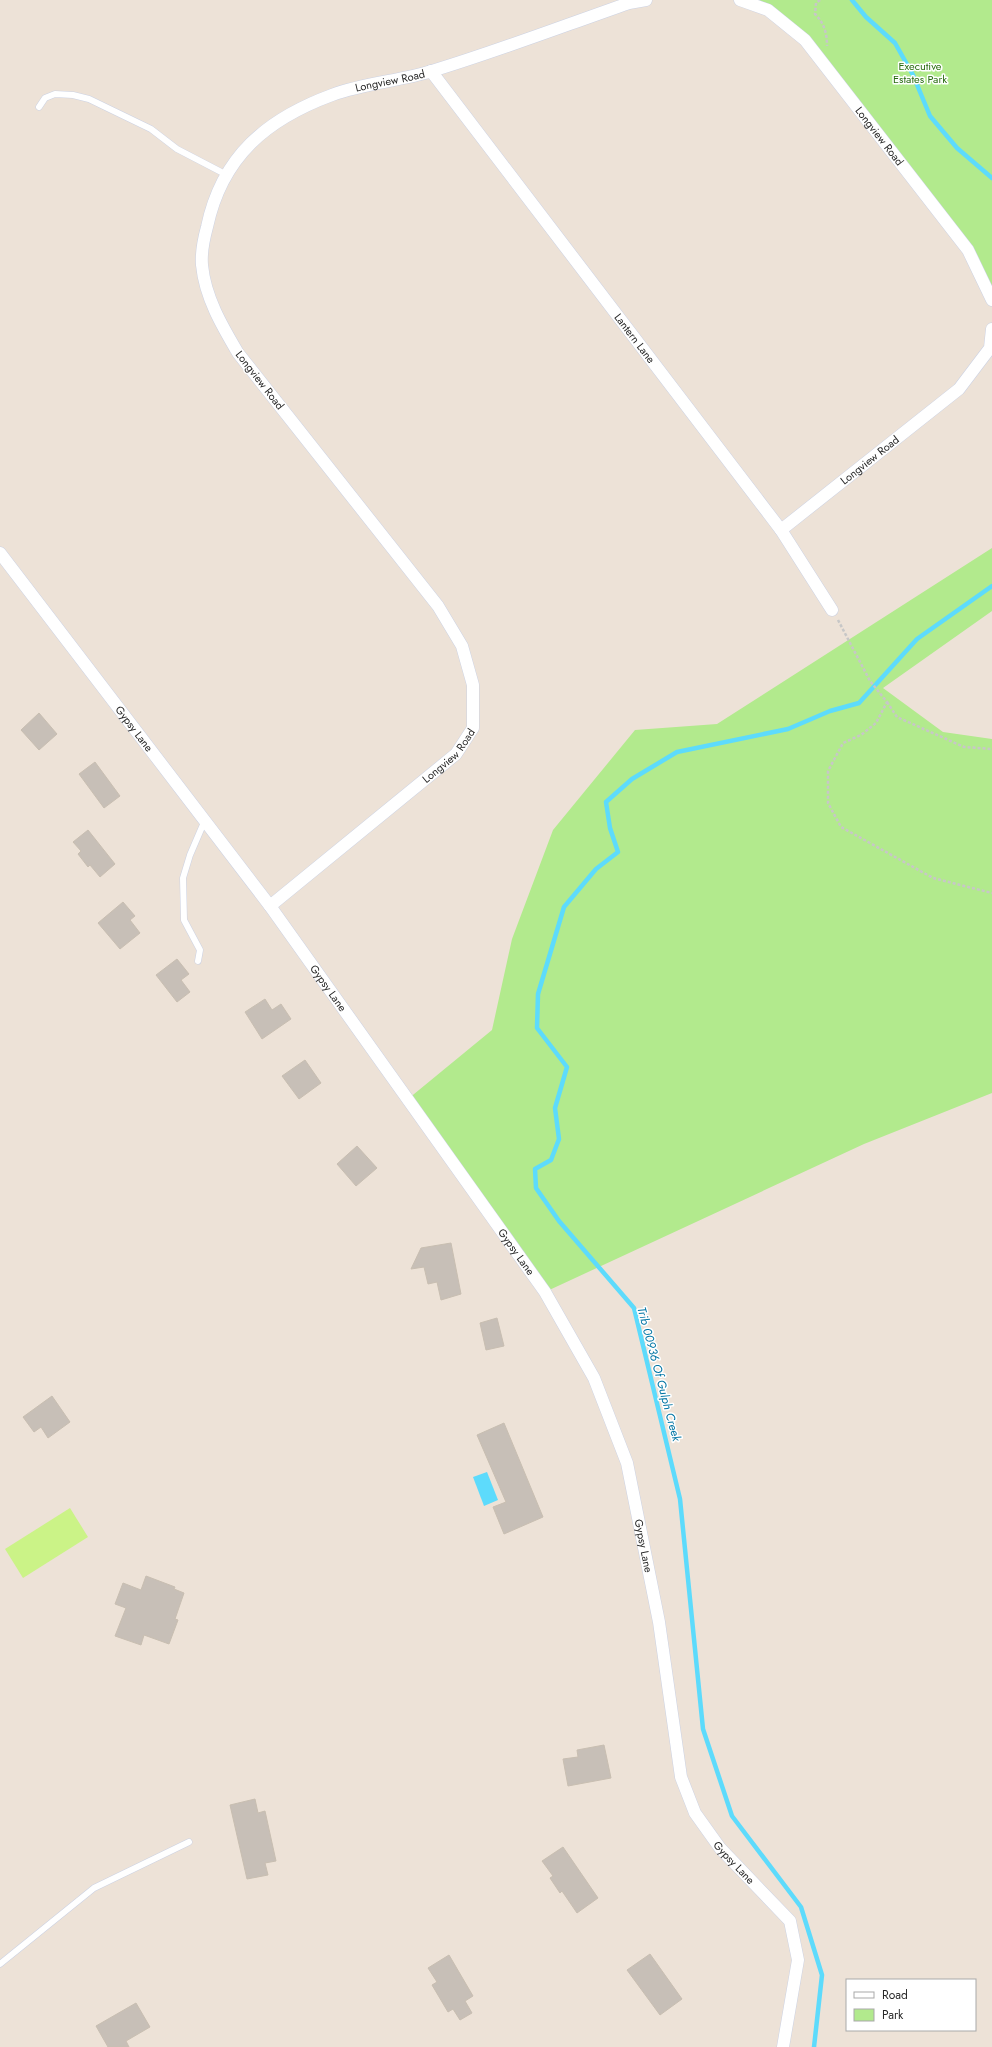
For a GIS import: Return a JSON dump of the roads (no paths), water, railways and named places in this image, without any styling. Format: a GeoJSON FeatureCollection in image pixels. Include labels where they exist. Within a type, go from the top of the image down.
{"type":"FeatureCollection","features":[{"type":"Feature","properties":{"kind":"street","name":"Longview Road"},"geometry":{"type":"LineString","coordinates":[[270,906],[456,754],[474,728],[473,685],[462,646],[438,606],[238,353],[214,309],[202,264],[211,209],[227,175],[242,151],[255,138],[279,119],[333,94],[431,71],[629,3],[646,0]]}},
{"type":"Feature","properties":{"kind":"street","name":"Longview Road"},"geometry":{"type":"LineString","coordinates":[[740,0],[768,10],[805,40],[968,250],[992,300]]}},
{"type":"Feature","properties":{"kind":"street","name":"Lantern Lane"},"geometry":{"type":"LineString","coordinates":[[431,71],[782,530],[832,610]]}},
{"type":"Feature","properties":{"kind":"street","name":"Longview Road"},"geometry":{"type":"LineString","coordinates":[[782,530],[959,389],[990,348],[992,329]]}},
{"type":"Feature","properties":{"kind":"street","name":"Gypsy Lane"},"geometry":{"type":"LineString","coordinates":[[0,553],[270,906],[545,1292],[594,1378],[627,1463],[659,1622],[681,1777],[695,1814],[720,1848],[790,1921],[798,1960],[783,2047]]}},
{"type":"Feature","properties":{"kind":"lane"},"geometry":{"type":"LineString","coordinates":[[39,107],[45,98],[55,94],[73,95],[89,99],[151,128],[177,149],[227,175]]}},
{"type":"Feature","properties":{"kind":"lane"},"geometry":{"type":"LineString","coordinates":[[198,961],[200,950],[184,920],[183,878],[190,855],[205,820]]}},
{"type":"Feature","properties":{"kind":"lane"},"geometry":{"type":"LineString","coordinates":[[0,1964],[94,1888],[189,1842]]}},
{"type":"Feature","properties":{"kind":"water"},"geometry":{"type":"Polygon","coordinates":[[[487,1472],[498,1500],[484,1506],[473,1477],[487,1472]]]}},
{"type":"Feature","properties":{"kind":"waterway"},"geometry":{"type":"LineString","coordinates":[[852,0],[866,17],[895,43],[913,75],[930,116],[957,148],[992,178]]}},
{"type":"Feature","properties":{"kind":"waterway","name":"Trib 00936 Of Gulph Creek"},"geometry":{"type":"LineString","coordinates":[[814,2047],[822,1975],[801,1907],[732,1816],[703,1729],[680,1499],[634,1308],[559,1221],[536,1188],[535,1169],[551,1160],[559,1139],[555,1108],[567,1067],[537,1028],[538,994],[564,907],[596,869],[618,852],[610,828],[606,802],[632,779],[677,752],[788,729],[830,711],[859,703],[917,639],[992,586]]}},
{"type":"Feature","properties":{"kind":"park label","name":"Executive Estates Park"},"geometry":{"type":"Point","coordinates":[920,72]}}]}
